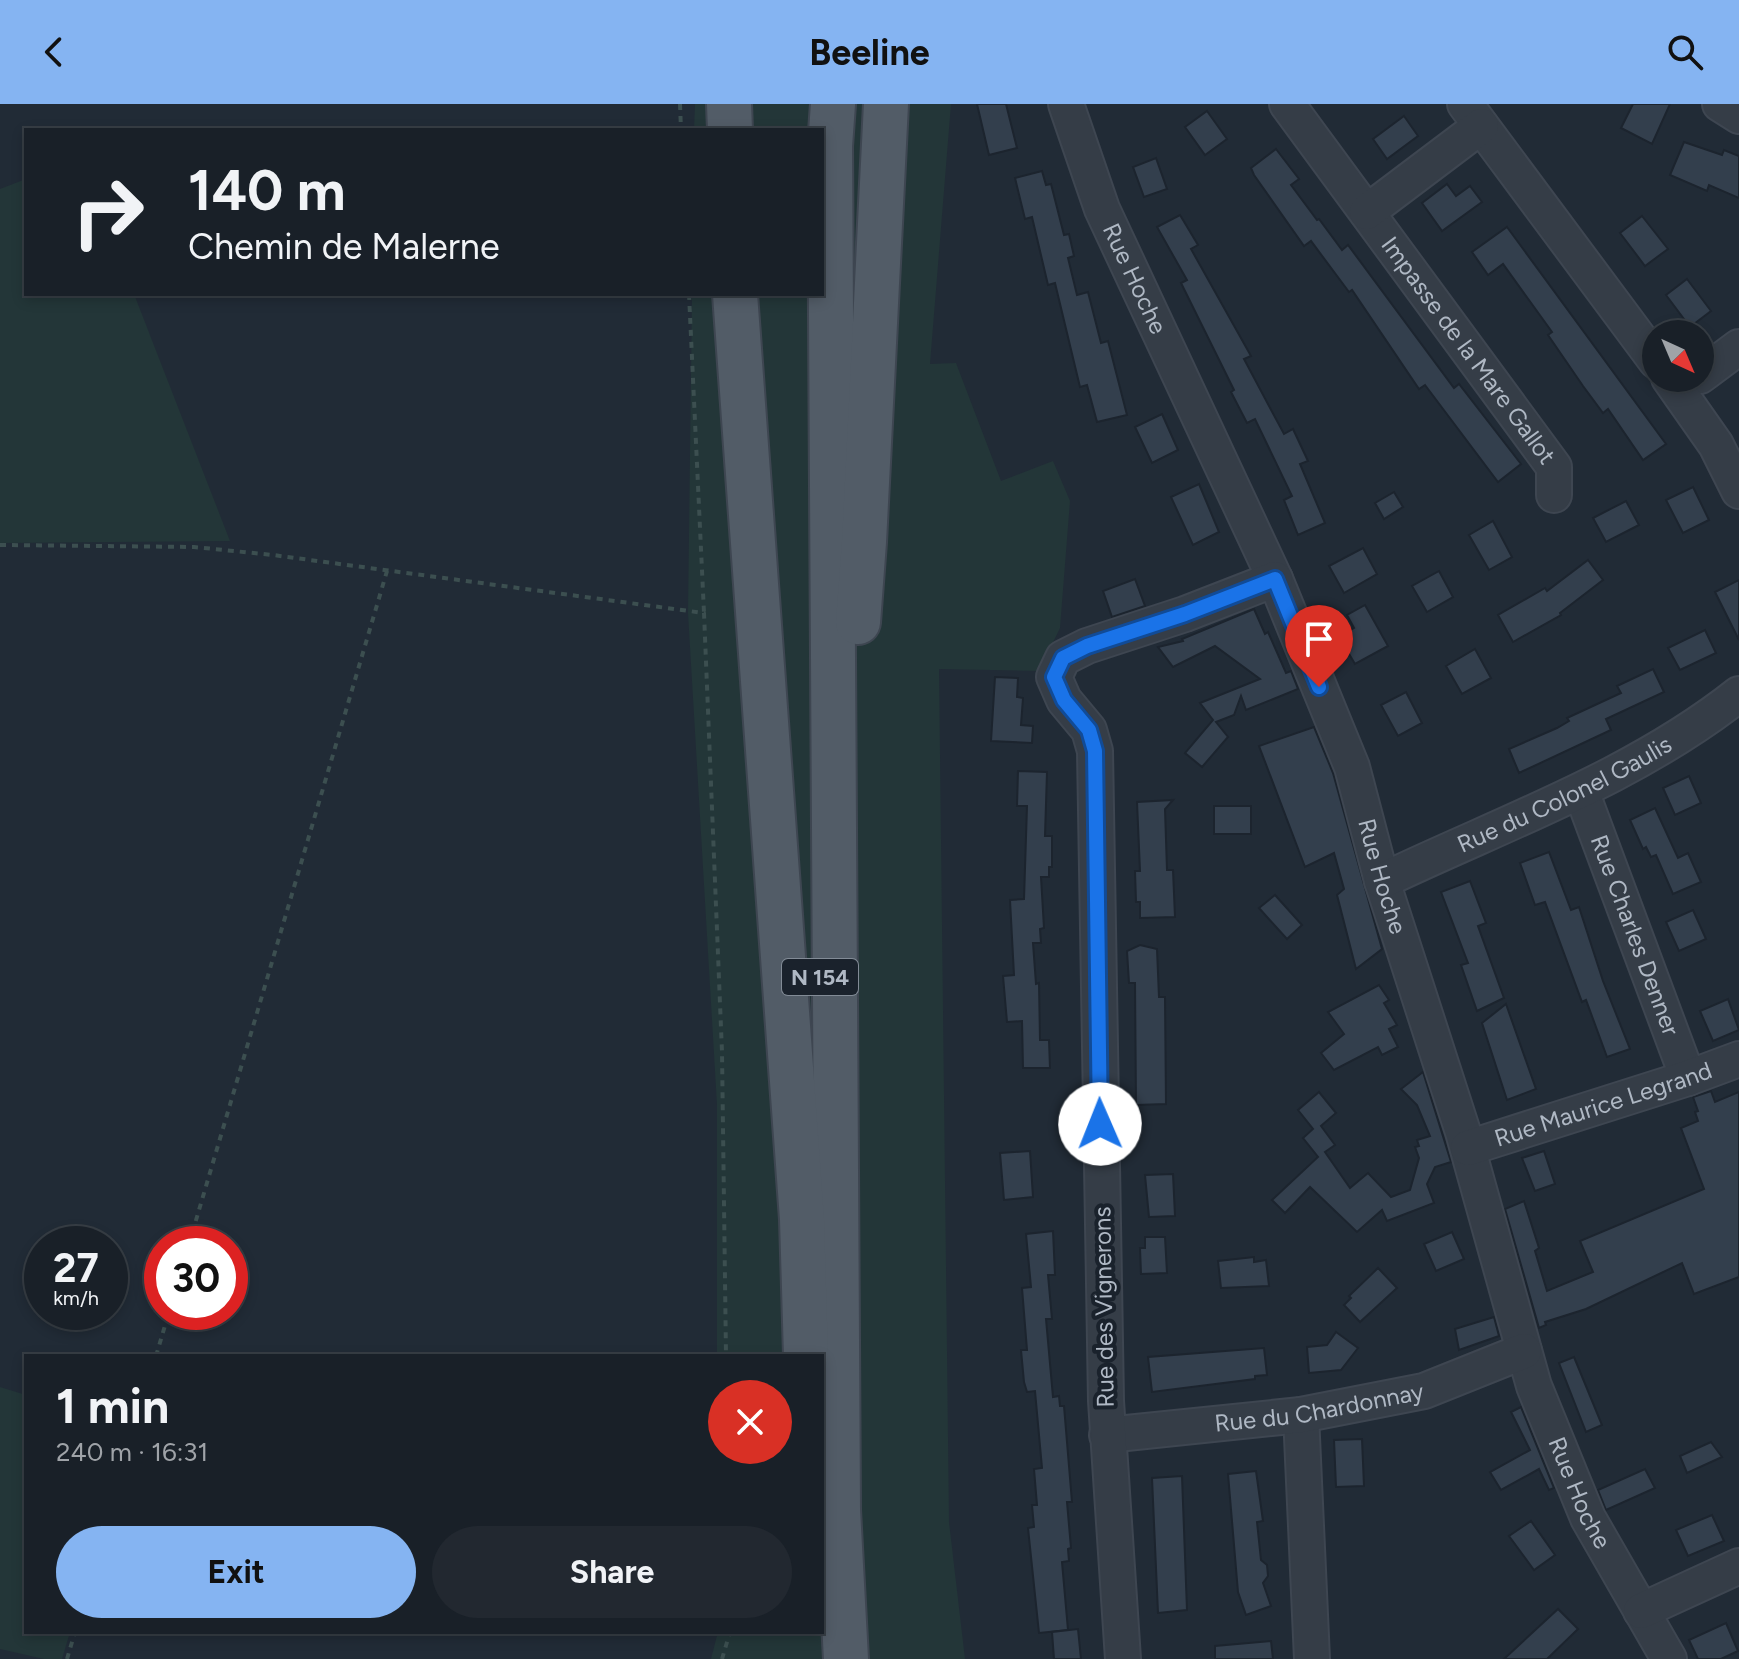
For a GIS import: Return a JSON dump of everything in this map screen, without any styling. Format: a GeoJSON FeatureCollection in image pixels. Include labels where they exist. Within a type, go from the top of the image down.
{"type":"FeatureCollection","features":[{"type":"Feature","properties":{"kind":"main road"},"geometry":{"type":"LineString","coordinates":[[729,104],[730,128]]}},
{"type":"Feature","properties":{"kind":"main road"},"geometry":{"type":"LineString","coordinates":[[818,128],[820,104]]}},
{"type":"Feature","properties":{"kind":"main road","name":"N 154"},"geometry":{"type":"LineString","coordinates":[[833,104],[830,162],[838,1510],[846,1659]]}},
{"type":"Feature","properties":{"kind":"main road"},"geometry":{"type":"LineString","coordinates":[[833,895],[847,819],[886,104]]}},
{"type":"Feature","properties":{"kind":"main road"},"geometry":{"type":"LineString","coordinates":[[735,296],[801,1204],[806,1354]]}},
{"type":"Feature","properties":{"kind":"main road","name":"N 154"},"geometry":{"type":"LineString","coordinates":[[818,296],[823,1354]]}},
{"type":"Feature","properties":{"kind":"main road","name":"N 154"},"geometry":{"type":"LineString","coordinates":[[824,1386],[826,1510],[834,1659]]}},
{"type":"Feature","properties":{"kind":"main road"},"geometry":{"type":"LineString","coordinates":[[821,1634],[823,1659]]}},
{"type":"Feature","properties":{"kind":"street","name":"Rue Hoche"},"geometry":{"type":"LineString","coordinates":[[1066,104],[1102,209],[1275,579],[1352,767],[1382,881],[1468,1148],[1534,1386],[1588,1518],[1669,1659]]}},
{"type":"Feature","properties":{"kind":"street","name":"Impasse de la Mare Gallot"},"geometry":{"type":"LineString","coordinates":[[1287,104],[1554,467],[1554,495]]}},
{"type":"Feature","properties":{"kind":"street"},"geometry":{"type":"LineString","coordinates":[[1720,104],[1739,116]]}},
{"type":"Feature","properties":{"kind":"street","name":"Impasse de la Mare Gallot"},"geometry":{"type":"LineString","coordinates":[[1367,212],[1473,115]]}},
{"type":"Feature","properties":{"kind":"street"},"geometry":{"type":"LineString","coordinates":[[1473,115],[1642,342]]}},
{"type":"Feature","properties":{"kind":"street"},"geometry":{"type":"LineString","coordinates":[[1714,363],[1739,347]]}},
{"type":"Feature","properties":{"kind":"street"},"geometry":{"type":"LineString","coordinates":[[1691,392],[1739,491]]}},
{"type":"Feature","properties":{"kind":"street","name":"Rue des Vignerons"},"geometry":{"type":"LineString","coordinates":[[1123,1659],[1107,1435],[1095,751],[1089,730],[1064,700],[1054,677],[1063,658],[1087,646],[1185,614],[1275,579]]}},
{"type":"Feature","properties":{"kind":"street","name":"Rue du Colonel Gaulis"},"geometry":{"type":"LineString","coordinates":[[1382,881],[1615,774],[1739,694]]}},
{"type":"Feature","properties":{"kind":"street","name":"Rue Charles Denner"},"geometry":{"type":"LineString","coordinates":[[1581,791],[1688,1078]]}},
{"type":"Feature","properties":{"kind":"street","name":"Rue Maurice Legrand"},"geometry":{"type":"LineString","coordinates":[[1468,1148],[1739,1059]]}},
{"type":"Feature","properties":{"kind":"street","name":"Rue du Chardonnay"},"geometry":{"type":"LineString","coordinates":[[1107,1435],[1301,1415],[1424,1391],[1524,1351]]}},
{"type":"Feature","properties":{"kind":"street"},"geometry":{"type":"LineString","coordinates":[[1301,1415],[1312,1659]]}},
{"type":"Feature","properties":{"kind":"street"},"geometry":{"type":"LineString","coordinates":[[1641,1611],[1739,1566]]}},
{"type":"Feature","properties":{"kind":"path"},"geometry":{"type":"LineString","coordinates":[[680,104],[681,128]]}},
{"type":"Feature","properties":{"kind":"path"},"geometry":{"type":"LineString","coordinates":[[689,296],[722,1052],[726,1354]]}},
{"type":"Feature","properties":{"kind":"path"},"geometry":{"type":"LineString","coordinates":[[0,545],[194,547],[704,613]]}},
{"type":"Feature","properties":{"kind":"path"},"geometry":{"type":"LineString","coordinates":[[194,1226],[387,571]]}},
{"type":"Feature","properties":{"kind":"path"},"geometry":{"type":"LineString","coordinates":[[157,1354],[164,1330]]}},
{"type":"Feature","properties":{"kind":"path"},"geometry":{"type":"LineString","coordinates":[[67,1659],[74,1634]]}},
{"type":"Feature","properties":{"kind":"path"},"geometry":{"type":"LineString","coordinates":[[722,1659],[729,1634]]}},
{"type":"Feature","properties":{"kind":"shaded area"},"geometry":{"type":"Polygon","coordinates":[[[695,104],[951,104],[930,364],[956,363],[1001,481],[1053,461],[1070,501],[1060,628],[1039,671],[939,669],[949,1522],[965,1659],[711,1659],[717,1634],[824,1634],[824,1354],[717,1354],[717,1105],[688,613],[692,296],[824,296],[824,128],[694,128],[695,104]]]}},
{"type":"Feature","properties":{"kind":"shaded area"},"geometry":{"type":"Polygon","coordinates":[[[24,180],[24,296],[135,296],[230,541],[0,543],[0,189],[24,180]]]}},
{"type":"Feature","properties":{"kind":"shaded area"},"geometry":{"type":"Polygon","coordinates":[[[0,1387],[24,1394],[24,1634],[69,1634],[62,1659],[44,1659],[0,1649],[0,1387]]]}},
{"type":"Feature","properties":{"kind":"building"},"geometry":{"type":"Polygon","coordinates":[[[977,104],[1006,104],[1017,148],[989,155],[977,104]]]}},
{"type":"Feature","properties":{"kind":"building"},"geometry":{"type":"Polygon","coordinates":[[[1633,104],[1670,104],[1652,144],[1621,128],[1633,104]]]}},
{"type":"Feature","properties":{"kind":"building"},"geometry":{"type":"Polygon","coordinates":[[[1207,111],[1227,139],[1205,155],[1185,127],[1207,111]]]}},
{"type":"Feature","properties":{"kind":"building"},"geometry":{"type":"Polygon","coordinates":[[[1404,116],[1418,136],[1387,159],[1373,139],[1404,116]]]}},
{"type":"Feature","properties":{"kind":"building"},"geometry":{"type":"Polygon","coordinates":[[[1684,142],[1722,155],[1724,150],[1739,156],[1739,198],[1709,185],[1707,191],[1670,175],[1684,142]]]}},
{"type":"Feature","properties":{"kind":"building"},"geometry":{"type":"Polygon","coordinates":[[[1276,149],[1299,179],[1291,185],[1317,220],[1342,250],[1348,245],[1454,388],[1459,384],[1521,464],[1498,482],[1425,385],[1419,389],[1352,290],[1349,292],[1311,241],[1304,246],[1254,175],[1251,168],[1276,149]]]}},
{"type":"Feature","properties":{"kind":"building"},"geometry":{"type":"Polygon","coordinates":[[[1156,158],[1167,189],[1144,197],[1133,167],[1156,158]]]}},
{"type":"Feature","properties":{"kind":"building"},"geometry":{"type":"Polygon","coordinates":[[[1042,171],[1046,185],[1051,184],[1064,235],[1069,234],[1074,256],[1068,258],[1077,295],[1088,292],[1101,343],[1108,341],[1127,415],[1097,422],[1087,385],[1080,387],[1055,283],[1048,285],[1032,217],[1025,219],[1015,178],[1042,171]]]}},
{"type":"Feature","properties":{"kind":"building"},"geometry":{"type":"Polygon","coordinates":[[[1447,184],[1456,196],[1470,186],[1482,202],[1442,231],[1422,203],[1447,184]]]}},
{"type":"Feature","properties":{"kind":"building"},"geometry":{"type":"Polygon","coordinates":[[[1180,215],[1198,245],[1191,249],[1251,356],[1244,359],[1284,434],[1293,429],[1308,461],[1300,464],[1325,523],[1298,535],[1284,500],[1292,496],[1255,419],[1247,423],[1231,392],[1234,390],[1181,283],[1187,280],[1157,227],[1180,215]]]}},
{"type":"Feature","properties":{"kind":"building"},"geometry":{"type":"Polygon","coordinates":[[[1642,216],[1668,249],[1645,266],[1620,233],[1642,216]]]}},
{"type":"Feature","properties":{"kind":"building"},"geometry":{"type":"Polygon","coordinates":[[[1507,227],[1666,444],[1643,460],[1608,409],[1603,413],[1583,386],[1548,335],[1552,332],[1503,264],[1488,275],[1472,252],[1507,227]]]}},
{"type":"Feature","properties":{"kind":"building"},"geometry":{"type":"Polygon","coordinates":[[[1687,279],[1711,311],[1699,320],[1685,320],[1666,295],[1687,279]]]}},
{"type":"Feature","properties":{"kind":"building"},"geometry":{"type":"Polygon","coordinates":[[[1162,414],[1178,450],[1152,463],[1135,427],[1162,414]]]}},
{"type":"Feature","properties":{"kind":"building"},"geometry":{"type":"Polygon","coordinates":[[[1199,484],[1219,532],[1193,545],[1171,497],[1199,484]]]}},
{"type":"Feature","properties":{"kind":"building"},"geometry":{"type":"Polygon","coordinates":[[[1693,487],[1709,520],[1683,533],[1666,500],[1693,487]]]}},
{"type":"Feature","properties":{"kind":"building"},"geometry":{"type":"Polygon","coordinates":[[[1394,492],[1403,507],[1384,519],[1375,503],[1394,492]]]}},
{"type":"Feature","properties":{"kind":"building"},"geometry":{"type":"Polygon","coordinates":[[[1626,501],[1639,525],[1606,542],[1593,518],[1626,501]]]}},
{"type":"Feature","properties":{"kind":"building"},"geometry":{"type":"Polygon","coordinates":[[[1493,521],[1512,557],[1489,570],[1469,535],[1493,521]]]}},
{"type":"Feature","properties":{"kind":"building"},"geometry":{"type":"Polygon","coordinates":[[[1363,548],[1377,574],[1344,593],[1329,566],[1363,548]]]}},
{"type":"Feature","properties":{"kind":"building"},"geometry":{"type":"Polygon","coordinates":[[[1588,560],[1603,580],[1561,615],[1513,642],[1498,615],[1545,588],[1547,591],[1588,560]]]}},
{"type":"Feature","properties":{"kind":"building"},"geometry":{"type":"Polygon","coordinates":[[[1439,571],[1453,597],[1427,612],[1412,586],[1439,571]]]}},
{"type":"Feature","properties":{"kind":"building"},"geometry":{"type":"Polygon","coordinates":[[[1135,579],[1145,606],[1112,617],[1103,591],[1135,579]]]}},
{"type":"Feature","properties":{"kind":"building"},"geometry":{"type":"Polygon","coordinates":[[[1739,580],[1739,640],[1715,592],[1739,580]]]}},
{"type":"Feature","properties":{"kind":"building"},"geometry":{"type":"Polygon","coordinates":[[[1365,605],[1388,646],[1355,664],[1339,637],[1354,628],[1347,615],[1365,605]]]}},
{"type":"Feature","properties":{"kind":"building"},"geometry":{"type":"Polygon","coordinates":[[[1254,609],[1286,673],[1291,671],[1298,689],[1246,710],[1241,696],[1234,715],[1216,722],[1228,737],[1202,767],[1185,753],[1213,720],[1200,703],[1260,679],[1215,646],[1173,667],[1158,647],[1183,641],[1254,609]]]}},
{"type":"Feature","properties":{"kind":"building"},"geometry":{"type":"Polygon","coordinates":[[[1705,630],[1716,653],[1680,670],[1668,648],[1705,630]]]}},
{"type":"Feature","properties":{"kind":"building"},"geometry":{"type":"Polygon","coordinates":[[[1475,649],[1491,678],[1462,694],[1446,666],[1475,649]]]}},
{"type":"Feature","properties":{"kind":"building"},"geometry":{"type":"Polygon","coordinates":[[[1653,669],[1664,692],[1606,719],[1611,730],[1519,773],[1509,749],[1557,728],[1569,721],[1567,718],[1621,693],[1617,686],[1653,669]]]}},
{"type":"Feature","properties":{"kind":"building"},"geometry":{"type":"Polygon","coordinates":[[[995,677],[1018,678],[1017,697],[1023,698],[1021,725],[1033,726],[1032,743],[991,741],[995,677]]]}},
{"type":"Feature","properties":{"kind":"building"},"geometry":{"type":"Polygon","coordinates":[[[1406,692],[1422,723],[1398,736],[1381,705],[1406,692]]]}},
{"type":"Feature","properties":{"kind":"building"},"geometry":{"type":"Polygon","coordinates":[[[1314,727],[1333,773],[1382,949],[1356,969],[1337,895],[1344,889],[1334,853],[1305,867],[1259,746],[1314,727]]]}},
{"type":"Feature","properties":{"kind":"building"},"geometry":{"type":"Polygon","coordinates":[[[1018,771],[1047,772],[1045,836],[1052,836],[1052,867],[1049,867],[1049,877],[1041,877],[1044,928],[1040,929],[1041,943],[1033,943],[1036,984],[1039,983],[1040,1040],[1049,1040],[1050,1068],[1023,1068],[1022,1021],[1007,1022],[1003,976],[1014,975],[1010,900],[1024,899],[1027,806],[1017,806],[1018,771]]]}},
{"type":"Feature","properties":{"kind":"building"},"geometry":{"type":"Polygon","coordinates":[[[1689,776],[1701,803],[1675,815],[1663,788],[1689,776]]]}},
{"type":"Feature","properties":{"kind":"building"},"geometry":{"type":"Polygon","coordinates":[[[1173,800],[1165,809],[1167,870],[1173,870],[1175,917],[1140,918],[1135,871],[1140,871],[1137,802],[1173,800]]]}},
{"type":"Feature","properties":{"kind":"building"},"geometry":{"type":"Polygon","coordinates":[[[1214,806],[1251,806],[1251,834],[1214,834],[1214,806]]]}},
{"type":"Feature","properties":{"kind":"building"},"geometry":{"type":"Polygon","coordinates":[[[1655,808],[1678,858],[1688,853],[1701,882],[1673,894],[1656,855],[1651,857],[1646,847],[1643,849],[1630,820],[1655,808]]]}},
{"type":"Feature","properties":{"kind":"building"},"geometry":{"type":"Polygon","coordinates":[[[1549,852],[1571,910],[1579,907],[1603,981],[1630,1049],[1607,1057],[1586,1000],[1582,1002],[1545,902],[1535,905],[1520,863],[1549,852]]]}},
{"type":"Feature","properties":{"kind":"building"},"geometry":{"type":"Polygon","coordinates":[[[1470,881],[1486,923],[1478,926],[1504,998],[1477,1011],[1461,965],[1468,963],[1441,892],[1470,881]]]}},
{"type":"Feature","properties":{"kind":"building"},"geometry":{"type":"Polygon","coordinates":[[[1275,895],[1302,925],[1287,939],[1259,908],[1275,895]]]}},
{"type":"Feature","properties":{"kind":"building"},"geometry":{"type":"Polygon","coordinates":[[[1693,910],[1706,939],[1679,951],[1666,922],[1693,910]]]}},
{"type":"Feature","properties":{"kind":"building"},"geometry":{"type":"Polygon","coordinates":[[[1140,945],[1157,949],[1159,997],[1165,997],[1166,1104],[1136,1105],[1135,983],[1129,983],[1127,951],[1140,945]]]}},
{"type":"Feature","properties":{"kind":"building"},"geometry":{"type":"Polygon","coordinates":[[[1379,985],[1389,1000],[1384,1003],[1397,1025],[1389,1029],[1398,1047],[1382,1055],[1378,1047],[1334,1070],[1321,1053],[1344,1034],[1328,1012],[1379,985]]]}},
{"type":"Feature","properties":{"kind":"building"},"geometry":{"type":"Polygon","coordinates":[[[1728,999],[1739,1030],[1713,1041],[1700,1011],[1728,999]]]}},
{"type":"Feature","properties":{"kind":"building"},"geometry":{"type":"Polygon","coordinates":[[[1506,1004],[1536,1089],[1507,1100],[1482,1023],[1506,1004]]]}},
{"type":"Feature","properties":{"kind":"building"},"geometry":{"type":"Polygon","coordinates":[[[1423,1072],[1451,1162],[1435,1167],[1427,1184],[1434,1203],[1387,1221],[1382,1210],[1357,1232],[1310,1187],[1285,1213],[1272,1200],[1318,1157],[1303,1138],[1313,1129],[1298,1110],[1319,1092],[1336,1113],[1321,1126],[1335,1145],[1325,1152],[1350,1188],[1368,1173],[1391,1197],[1410,1190],[1419,1158],[1415,1147],[1419,1146],[1417,1140],[1430,1136],[1417,1105],[1401,1089],[1423,1072]]]}},
{"type":"Feature","properties":{"kind":"building"},"geometry":{"type":"Polygon","coordinates":[[[1711,1091],[1715,1102],[1739,1092],[1739,1277],[1694,1294],[1682,1263],[1586,1309],[1545,1322],[1546,1325],[1539,1328],[1505,1209],[1524,1201],[1539,1248],[1535,1251],[1547,1291],[1593,1272],[1580,1241],[1704,1189],[1681,1128],[1698,1121],[1693,1097],[1711,1091]]]}},
{"type":"Feature","properties":{"kind":"building"},"geometry":{"type":"Polygon","coordinates":[[[1030,1151],[1033,1197],[1004,1200],[1000,1153],[1030,1151]]]}},
{"type":"Feature","properties":{"kind":"building"},"geometry":{"type":"Polygon","coordinates":[[[1544,1151],[1555,1184],[1535,1191],[1522,1158],[1544,1151]]]}},
{"type":"Feature","properties":{"kind":"building"},"geometry":{"type":"Polygon","coordinates":[[[1173,1174],[1175,1216],[1149,1217],[1145,1175],[1173,1174]]]}},
{"type":"Feature","properties":{"kind":"building"},"geometry":{"type":"Polygon","coordinates":[[[1053,1231],[1055,1275],[1048,1275],[1052,1319],[1046,1319],[1053,1397],[1059,1396],[1060,1406],[1064,1406],[1072,1502],[1067,1502],[1071,1548],[1068,1549],[1069,1561],[1062,1562],[1068,1630],[1039,1633],[1028,1528],[1034,1527],[1032,1505],[1037,1505],[1034,1469],[1042,1468],[1035,1391],[1027,1392],[1024,1382],[1021,1350],[1027,1350],[1022,1288],[1031,1287],[1026,1234],[1053,1231]]]}},
{"type":"Feature","properties":{"kind":"building"},"geometry":{"type":"Polygon","coordinates":[[[1452,1232],[1464,1259],[1436,1271],[1424,1244],[1452,1232]]]}},
{"type":"Feature","properties":{"kind":"building"},"geometry":{"type":"Polygon","coordinates":[[[1145,1237],[1165,1237],[1167,1273],[1141,1274],[1140,1248],[1145,1248],[1145,1237]]]}},
{"type":"Feature","properties":{"kind":"building"},"geometry":{"type":"Polygon","coordinates":[[[1254,1257],[1254,1262],[1266,1260],[1269,1286],[1221,1288],[1218,1261],[1254,1257]]]}},
{"type":"Feature","properties":{"kind":"building"},"geometry":{"type":"Polygon","coordinates":[[[1378,1268],[1397,1288],[1360,1322],[1344,1305],[1351,1298],[1349,1296],[1378,1268]]]}},
{"type":"Feature","properties":{"kind":"building"},"geometry":{"type":"Polygon","coordinates":[[[1494,1317],[1499,1336],[1459,1350],[1455,1329],[1494,1317]]]}},
{"type":"Feature","properties":{"kind":"building"},"geometry":{"type":"Polygon","coordinates":[[[1336,1332],[1358,1348],[1341,1370],[1309,1373],[1307,1347],[1327,1345],[1336,1332]]]}},
{"type":"Feature","properties":{"kind":"building"},"geometry":{"type":"Polygon","coordinates":[[[1264,1348],[1267,1375],[1152,1392],[1148,1357],[1264,1348]]]}},
{"type":"Feature","properties":{"kind":"building"},"geometry":{"type":"Polygon","coordinates":[[[1574,1357],[1602,1425],[1586,1432],[1559,1363],[1574,1357]]]}},
{"type":"Feature","properties":{"kind":"building"},"geometry":{"type":"Polygon","coordinates":[[[1521,1407],[1554,1488],[1549,1490],[1539,1469],[1501,1490],[1490,1472],[1530,1450],[1511,1412],[1521,1407]]]}},
{"type":"Feature","properties":{"kind":"building"},"geometry":{"type":"Polygon","coordinates":[[[1362,1439],[1364,1486],[1336,1487],[1334,1440],[1362,1439]]]}},
{"type":"Feature","properties":{"kind":"building"},"geometry":{"type":"Polygon","coordinates":[[[1711,1442],[1722,1457],[1687,1473],[1680,1456],[1711,1442]]]}},
{"type":"Feature","properties":{"kind":"building"},"geometry":{"type":"Polygon","coordinates":[[[1645,1469],[1655,1488],[1606,1510],[1598,1490],[1645,1469]]]}},
{"type":"Feature","properties":{"kind":"building"},"geometry":{"type":"Polygon","coordinates":[[[1256,1471],[1263,1521],[1257,1522],[1261,1560],[1267,1565],[1268,1576],[1263,1583],[1271,1606],[1246,1615],[1238,1592],[1228,1474],[1256,1471]]]}},
{"type":"Feature","properties":{"kind":"building"},"geometry":{"type":"Polygon","coordinates":[[[1182,1476],[1187,1610],[1158,1613],[1152,1478],[1182,1476]]]}},
{"type":"Feature","properties":{"kind":"building"},"geometry":{"type":"Polygon","coordinates":[[[1712,1515],[1724,1541],[1688,1556],[1676,1530],[1712,1515]]]}},
{"type":"Feature","properties":{"kind":"building"},"geometry":{"type":"Polygon","coordinates":[[[1531,1521],[1555,1555],[1534,1570],[1509,1536],[1531,1521]]]}},
{"type":"Feature","properties":{"kind":"building"},"geometry":{"type":"Polygon","coordinates":[[[1558,1609],[1578,1629],[1547,1659],[1504,1659],[1558,1609]]]}},
{"type":"Feature","properties":{"kind":"building"},"geometry":{"type":"Polygon","coordinates":[[[1726,1623],[1738,1651],[1721,1659],[1698,1659],[1689,1640],[1726,1623]]]}},
{"type":"Feature","properties":{"kind":"building"},"geometry":{"type":"Polygon","coordinates":[[[1078,1629],[1081,1659],[1054,1659],[1052,1632],[1078,1629]]]}},
{"type":"Feature","properties":{"kind":"building"},"geometry":{"type":"Polygon","coordinates":[[[1271,1641],[1273,1659],[1215,1659],[1215,1646],[1271,1641]]]}},
{"type":"Feature","properties":{"kind":"route"},"geometry":{"type":"LineString","coordinates":[[1100,1124],[1095,751],[1089,730],[1064,700],[1054,677],[1063,658],[1087,646],[1185,614],[1275,579],[1319,687]]}}]}
